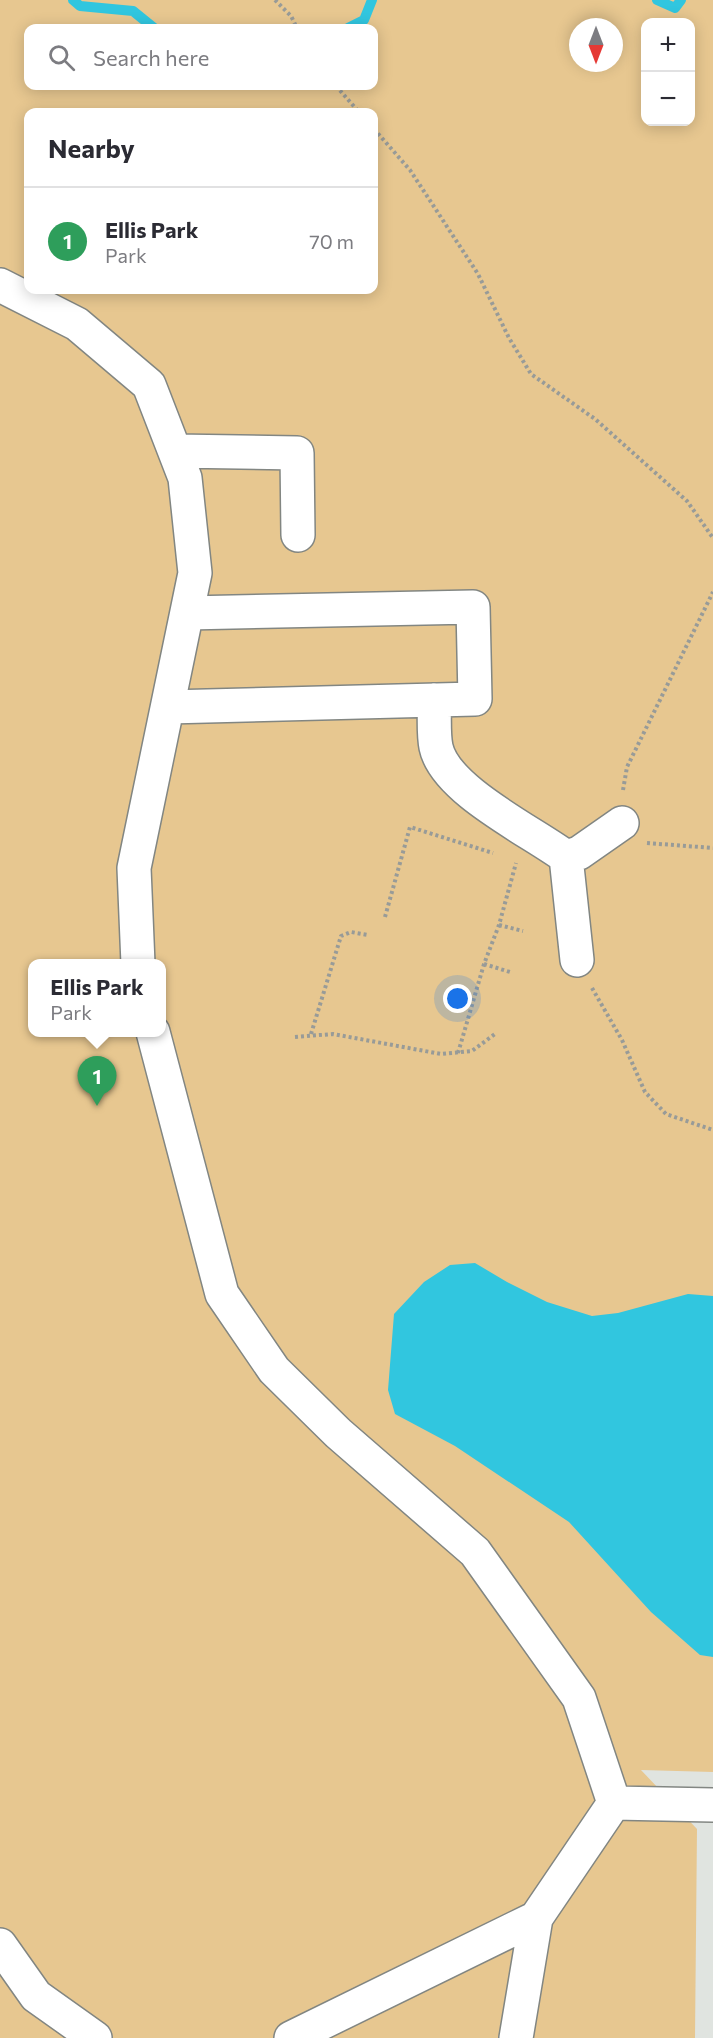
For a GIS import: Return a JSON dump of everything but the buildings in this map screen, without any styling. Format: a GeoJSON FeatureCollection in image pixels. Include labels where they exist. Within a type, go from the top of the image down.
{"type":"FeatureCollection","features":[{"type":"Feature","properties":{"kind":"street"},"geometry":{"type":"LineString","coordinates":[[0,285],[77,324],[149,385],[185,478],[195,573],[134,868],[138,959]]}},
{"type":"Feature","properties":{"kind":"street"},"geometry":{"type":"LineString","coordinates":[[175,451],[297,453],[298,535]]}},
{"type":"Feature","properties":{"kind":"street"},"geometry":{"type":"LineString","coordinates":[[168,707],[475,699],[472,607],[187,613]]}},
{"type":"Feature","properties":{"kind":"street"},"geometry":{"type":"LineString","coordinates":[[434,700],[436,748],[446,768],[478,800],[566,857],[577,960]]}},
{"type":"Feature","properties":{"kind":"street"},"geometry":{"type":"LineString","coordinates":[[566,857],[579,853],[622,823]]}},
{"type":"Feature","properties":{"kind":"street"},"geometry":{"type":"LineString","coordinates":[[154,1037],[222,1294],[274,1370],[338,1433],[475,1552],[579,1698],[614,1803]]}},
{"type":"Feature","properties":{"kind":"street"},"geometry":{"type":"LineString","coordinates":[[614,1803],[713,1805]]}},
{"type":"Feature","properties":{"kind":"street"},"geometry":{"type":"LineString","coordinates":[[516,2038],[536,1918],[614,1803]]}},
{"type":"Feature","properties":{"kind":"street"},"geometry":{"type":"LineString","coordinates":[[291,2038],[536,1918]]}},
{"type":"Feature","properties":{"kind":"street"},"geometry":{"type":"LineString","coordinates":[[0,1945],[36,1996],[95,2038]]}},
{"type":"Feature","properties":{"kind":"path"},"geometry":{"type":"LineString","coordinates":[[275,0],[291,16],[295,24]]}},
{"type":"Feature","properties":{"kind":"path"},"geometry":{"type":"LineString","coordinates":[[340,90],[355,108]]}},
{"type":"Feature","properties":{"kind":"path"},"geometry":{"type":"LineString","coordinates":[[378,134],[410,170],[471,264],[509,338],[531,374],[595,419],[687,501],[713,538]]}},
{"type":"Feature","properties":{"kind":"path"},"geometry":{"type":"LineString","coordinates":[[713,592],[627,767],[623,786],[622,823],[626,832],[642,842],[713,848]]}},
{"type":"Feature","properties":{"kind":"path"},"geometry":{"type":"LineString","coordinates":[[385,917],[410,827],[496,853]]}},
{"type":"Feature","properties":{"kind":"path"},"geometry":{"type":"LineString","coordinates":[[458,1053],[517,860]]}},
{"type":"Feature","properties":{"kind":"path"},"geometry":{"type":"LineString","coordinates":[[499,925],[523,931]]}},
{"type":"Feature","properties":{"kind":"path"},"geometry":{"type":"LineString","coordinates":[[311,1034],[341,936],[351,932],[369,935]]}},
{"type":"Feature","properties":{"kind":"path"},"geometry":{"type":"LineString","coordinates":[[577,960],[622,1040],[645,1092],[666,1114],[713,1130]]}},
{"type":"Feature","properties":{"kind":"path"},"geometry":{"type":"LineString","coordinates":[[484,964],[510,972]]}},
{"type":"Feature","properties":{"kind":"path"},"geometry":{"type":"LineString","coordinates":[[295,1037],[333,1034],[441,1054],[472,1051],[495,1034]]}},
{"type":"Feature","properties":{"kind":"shaded area"},"geometry":{"type":"Polygon","coordinates":[[[0,0],[713,0],[713,1772],[641,1770],[697,1829],[695,2038],[0,2038],[0,0]]]}},
{"type":"Feature","properties":{"kind":"water"},"geometry":{"type":"Polygon","coordinates":[[[475,1263],[547,1302],[592,1316],[618,1313],[688,1294],[713,1296],[713,1657],[700,1655],[651,1612],[569,1522],[455,1446],[395,1414],[388,1390],[394,1314],[424,1282],[450,1265],[475,1263]]]}},
{"type":"Feature","properties":{"kind":"waterway"},"geometry":{"type":"LineString","coordinates":[[73,0],[80,6],[133,11],[149,24]]}},
{"type":"Feature","properties":{"kind":"waterway"},"geometry":{"type":"LineString","coordinates":[[356,24],[364,20],[372,0]]}},
{"type":"Feature","properties":{"kind":"waterway"},"geometry":{"type":"LineString","coordinates":[[657,0],[675,8],[681,0]]}},
{"type":"Feature","properties":{"kind":"place","name":"Ellis Park"},"geometry":{"type":"Point","coordinates":[97,1106]}}]}
